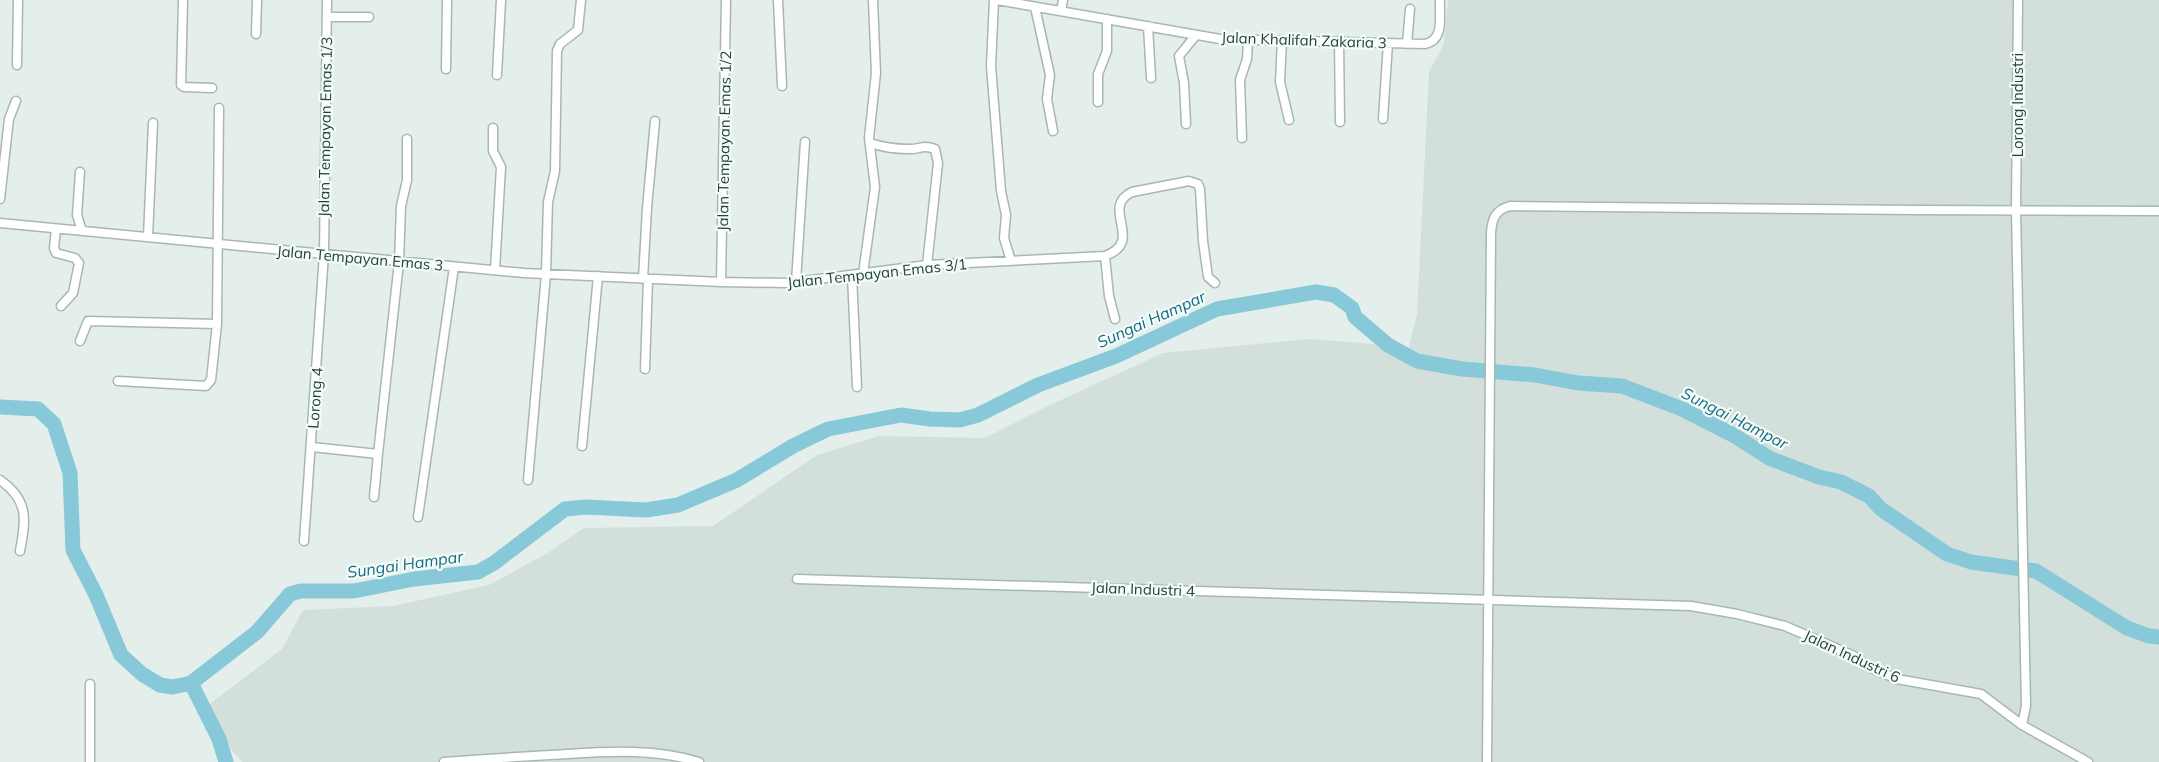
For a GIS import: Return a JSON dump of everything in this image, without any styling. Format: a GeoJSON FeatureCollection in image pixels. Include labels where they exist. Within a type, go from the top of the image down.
{"type":"FeatureCollection","features":[{"type":"Feature","properties":{"kind":"street"},"geometry":{"type":"LineString","coordinates":[[17,65],[18,0]]}},
{"type":"Feature","properties":{"kind":"street"},"geometry":{"type":"LineString","coordinates":[[183,0],[181,85],[212,88]]}},
{"type":"Feature","properties":{"kind":"street"},"geometry":{"type":"LineString","coordinates":[[256,0],[256,34]]}},
{"type":"Feature","properties":{"kind":"street","name":"Jalan Tempayan Emas 1/3"},"geometry":{"type":"LineString","coordinates":[[324,254],[327,0]]}},
{"type":"Feature","properties":{"kind":"street"},"geometry":{"type":"LineString","coordinates":[[446,69],[447,0]]}},
{"type":"Feature","properties":{"kind":"street"},"geometry":{"type":"LineString","coordinates":[[497,75],[501,0]]}},
{"type":"Feature","properties":{"kind":"street"},"geometry":{"type":"LineString","coordinates":[[528,480],[546,274],[548,202],[555,171],[557,51],[560,44],[578,30],[581,0]]}},
{"type":"Feature","properties":{"kind":"street","name":"Jalan Tempayan Emas 1/2"},"geometry":{"type":"LineString","coordinates":[[721,282],[726,0]]}},
{"type":"Feature","properties":{"kind":"street"},"geometry":{"type":"LineString","coordinates":[[778,0],[782,86]]}},
{"type":"Feature","properties":{"kind":"street"},"geometry":{"type":"LineString","coordinates":[[863,274],[875,187],[870,143],[876,72],[873,0]]}},
{"type":"Feature","properties":{"kind":"street"},"geometry":{"type":"LineString","coordinates":[[995,0],[991,66],[1001,191],[1006,215],[1004,238],[1011,261]]}},
{"type":"Feature","properties":{"kind":"street","name":"Jalan Khalifah Zakaria 3"},"geometry":{"type":"LineString","coordinates":[[995,0],[1196,35],[1248,41],[1425,45],[1437,39],[1440,0]]}},
{"type":"Feature","properties":{"kind":"street"},"geometry":{"type":"LineString","coordinates":[[1061,11],[1063,0]]}},
{"type":"Feature","properties":{"kind":"street","name":"Lorong Industri"},"geometry":{"type":"LineString","coordinates":[[2018,0],[2016,210],[2026,706],[2022,725]]}},
{"type":"Feature","properties":{"kind":"street"},"geometry":{"type":"LineString","coordinates":[[1035,7],[1050,75],[1047,93],[1053,131]]}},
{"type":"Feature","properties":{"kind":"street"},"geometry":{"type":"LineString","coordinates":[[1407,44],[1410,9]]}},
{"type":"Feature","properties":{"kind":"street"},"geometry":{"type":"LineString","coordinates":[[327,17],[369,17]]}},
{"type":"Feature","properties":{"kind":"street"},"geometry":{"type":"LineString","coordinates":[[1098,102],[1098,74],[1107,51],[1107,19]]}},
{"type":"Feature","properties":{"kind":"street"},"geometry":{"type":"LineString","coordinates":[[1148,26],[1151,78]]}},
{"type":"Feature","properties":{"kind":"street"},"geometry":{"type":"LineString","coordinates":[[1186,124],[1184,83],[1179,56],[1196,35]]}},
{"type":"Feature","properties":{"kind":"street"},"geometry":{"type":"LineString","coordinates":[[1282,40],[1280,82],[1289,120]]}},
{"type":"Feature","properties":{"kind":"street"},"geometry":{"type":"LineString","coordinates":[[1242,138],[1240,80],[1247,59],[1248,41]]}},
{"type":"Feature","properties":{"kind":"street"},"geometry":{"type":"LineString","coordinates":[[1339,42],[1340,122]]}},
{"type":"Feature","properties":{"kind":"street"},"geometry":{"type":"LineString","coordinates":[[1383,119],[1388,43]]}},
{"type":"Feature","properties":{"kind":"street"},"geometry":{"type":"LineString","coordinates":[[0,199],[9,119],[16,101]]}},
{"type":"Feature","properties":{"kind":"street"},"geometry":{"type":"LineString","coordinates":[[118,381],[206,386],[211,380],[217,324],[219,108]]}},
{"type":"Feature","properties":{"kind":"street"},"geometry":{"type":"LineString","coordinates":[[645,369],[646,208],[655,121]]}},
{"type":"Feature","properties":{"kind":"street"},"geometry":{"type":"LineString","coordinates":[[148,237],[153,123]]}},
{"type":"Feature","properties":{"kind":"street"},"geometry":{"type":"LineString","coordinates":[[493,128],[493,151],[501,167],[495,270]]}},
{"type":"Feature","properties":{"kind":"street"},"geometry":{"type":"LineString","coordinates":[[374,497],[399,261],[401,206],[407,180],[407,139]]}},
{"type":"Feature","properties":{"kind":"street"},"geometry":{"type":"LineString","coordinates":[[796,282],[805,142]]}},
{"type":"Feature","properties":{"kind":"street"},"geometry":{"type":"LineString","coordinates":[[870,143],[882,147],[909,150],[921,146],[935,149],[938,163],[927,265]]}},
{"type":"Feature","properties":{"kind":"street"},"geometry":{"type":"LineString","coordinates":[[80,172],[77,215],[82,231]]}},
{"type":"Feature","properties":{"kind":"street"},"geometry":{"type":"LineString","coordinates":[[1115,319],[1108,289],[1105,256],[1119,250],[1122,244],[1119,209],[1121,201],[1132,192],[1194,181],[1198,184],[1208,277],[1215,283]]}},
{"type":"Feature","properties":{"kind":"street"},"geometry":{"type":"LineString","coordinates":[[1487,762],[1491,223],[1495,214],[1502,208],[1510,206],[2159,211]]}},
{"type":"Feature","properties":{"kind":"street","name":"Jalan Tempayan Emas 3"},"geometry":{"type":"LineString","coordinates":[[0,223],[454,267],[546,274],[721,282]]}},
{"type":"Feature","properties":{"kind":"street"},"geometry":{"type":"LineString","coordinates":[[56,229],[54,248],[56,254],[75,258],[79,263],[73,293],[62,306]]}},
{"type":"Feature","properties":{"kind":"street","name":"Lorong 4"},"geometry":{"type":"LineString","coordinates":[[304,541],[324,254]]}},
{"type":"Feature","properties":{"kind":"street","name":"Jalan Tempayan Emas 3/1"},"geometry":{"type":"LineString","coordinates":[[721,282],[796,282],[927,265],[1105,256]]}},
{"type":"Feature","properties":{"kind":"street"},"geometry":{"type":"LineString","coordinates":[[418,518],[454,267]]}},
{"type":"Feature","properties":{"kind":"street"},"geometry":{"type":"LineString","coordinates":[[852,275],[857,387]]}},
{"type":"Feature","properties":{"kind":"street"},"geometry":{"type":"LineString","coordinates":[[582,446],[598,276]]}},
{"type":"Feature","properties":{"kind":"street"},"geometry":{"type":"LineString","coordinates":[[80,341],[88,321],[217,324]]}},
{"type":"Feature","properties":{"kind":"street"},"geometry":{"type":"LineString","coordinates":[[312,447],[378,454]]}},
{"type":"Feature","properties":{"kind":"street"},"geometry":{"type":"LineString","coordinates":[[0,480],[10,487],[21,501],[25,525],[20,551]]}},
{"type":"Feature","properties":{"kind":"street","name":"Jalan Industri 4"},"geometry":{"type":"LineString","coordinates":[[797,579],[1489,599]]}},
{"type":"Feature","properties":{"kind":"street","name":"Jalan Industri 6"},"geometry":{"type":"LineString","coordinates":[[1489,599],[1691,606],[1785,626],[1822,640],[1881,673],[1897,679],[1981,694],[2022,725],[2088,762]]}},
{"type":"Feature","properties":{"kind":"street"},"geometry":{"type":"LineString","coordinates":[[90,684],[90,762]]}},
{"type":"Feature","properties":{"kind":"street"},"geometry":{"type":"LineString","coordinates":[[444,762],[516,756],[633,752],[680,756],[699,762]]}},
{"type":"Feature","properties":{"kind":"shaded area"},"geometry":{"type":"Polygon","coordinates":[[[1448,0],[2159,0],[2159,762],[242,762],[206,707],[282,649],[303,610],[393,606],[489,585],[546,554],[584,528],[713,526],[817,455],[879,436],[985,438],[1163,353],[1309,339],[1375,344],[1405,363],[1417,314],[1429,72],[1444,44],[1448,0]]]}},
{"type":"Feature","properties":{"kind":"waterway","name":"Sungai Hampar"},"geometry":{"type":"LineString","coordinates":[[191,683],[257,632],[290,594],[301,591],[354,591],[414,579],[478,572],[494,563],[565,509],[586,507],[646,510],[678,505],[737,480],[793,446],[828,429],[901,415],[960,420],[978,415],[1038,385],[1116,356],[1217,309],[1316,292],[1334,295],[1352,308],[1355,317],[1388,345],[1417,361],[1462,369],[1622,386],[1682,409],[1735,436],[1769,458],[1819,477],[1841,482],[1869,496],[1881,509],[1947,554],[1971,562],[2036,571],[2127,628],[2159,637]]}},
{"type":"Feature","properties":{"kind":"waterway"},"geometry":{"type":"LineString","coordinates":[[0,407],[38,409],[54,424],[70,473],[73,550],[96,595],[121,655],[142,674],[160,685],[173,687],[191,683],[219,739],[226,762]]}}]}
